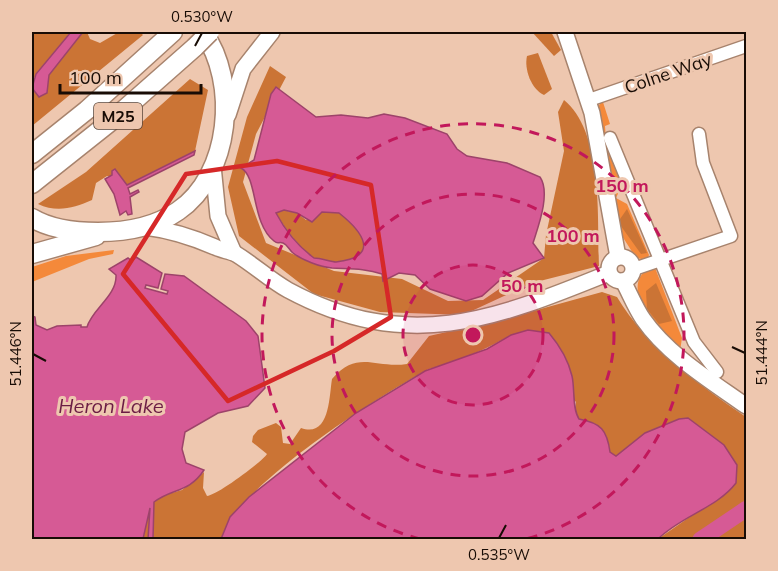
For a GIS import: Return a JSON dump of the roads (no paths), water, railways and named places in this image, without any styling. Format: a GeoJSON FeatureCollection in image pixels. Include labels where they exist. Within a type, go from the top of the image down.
{"type":"FeatureCollection","features":[{"type":"Feature","properties":{"kind":"highway","name":"M25"},"geometry":{"type":"LineString","coordinates":[[32,154],[87,110],[173,32]]}},
{"type":"Feature","properties":{"kind":"highway","name":"M25"},"geometry":{"type":"LineString","coordinates":[[34,182],[110,122],[199,39],[210,32]]}},
{"type":"Feature","properties":{"kind":"highway"},"geometry":{"type":"LineString","coordinates":[[32,254],[109,232],[144,227],[162,220],[184,206],[200,190],[213,166],[224,127],[220,72],[199,39]]}},
{"type":"Feature","properties":{"kind":"highway"},"geometry":{"type":"LineString","coordinates":[[32,218],[68,230],[109,232]]}},
{"type":"Feature","properties":{"kind":"main road"},"geometry":{"type":"LineString","coordinates":[[224,127],[243,69],[272,32]]}},
{"type":"Feature","properties":{"kind":"main road"},"geometry":{"type":"LineString","coordinates":[[565,32],[589,100],[600,147],[611,226],[618,257]]}},
{"type":"Feature","properties":{"kind":"main road"},"geometry":{"type":"LineString","coordinates":[[213,166],[218,216],[234,253]]}},
{"type":"Feature","properties":{"kind":"main road"},"geometry":{"type":"LineString","coordinates":[[144,227],[189,236],[234,253],[286,289],[330,310],[386,325],[417,327],[474,320],[525,305],[609,273]]}},
{"type":"Feature","properties":{"kind":"main road"},"geometry":{"type":"LineString","coordinates":[[618,257],[627,258],[634,269],[631,277],[623,281],[614,279],[609,273],[609,264],[618,257]]}},
{"type":"Feature","properties":{"kind":"main road"},"geometry":{"type":"LineString","coordinates":[[623,281],[643,319],[660,338],[683,360],[747,406]]}},
{"type":"Feature","properties":{"kind":"street","name":"Colne Way"},"geometry":{"type":"LineString","coordinates":[[589,100],[747,46]]}},
{"type":"Feature","properties":{"kind":"street"},"geometry":{"type":"LineString","coordinates":[[634,269],[731,236],[703,163],[699,134]]}},
{"type":"Feature","properties":{"kind":"street"},"geometry":{"type":"LineString","coordinates":[[610,138],[694,342],[717,372]]}},
{"type":"Feature","properties":{"kind":"water"},"geometry":{"type":"Polygon","coordinates":[[[71,32],[83,32],[49,75],[47,93],[39,97],[32,88],[36,74],[71,32]]]}},
{"type":"Feature","properties":{"kind":"water"},"geometry":{"type":"Polygon","coordinates":[[[276,87],[316,117],[341,115],[368,118],[384,114],[405,118],[447,134],[457,149],[467,156],[507,163],[540,177],[543,184],[544,201],[533,243],[544,258],[508,273],[482,296],[466,301],[430,289],[415,275],[399,273],[383,281],[382,274],[376,272],[327,267],[297,256],[285,244],[276,242],[267,233],[258,212],[250,181],[241,168],[254,160],[271,94],[276,87]],[[284,210],[276,213],[293,238],[314,258],[336,262],[359,255],[363,249],[363,243],[355,228],[339,213],[322,212],[312,222],[297,213],[284,210]]]}},
{"type":"Feature","properties":{"kind":"water"},"geometry":{"type":"Polygon","coordinates":[[[195,151],[194,155],[128,188],[130,194],[138,190],[139,192],[130,197],[132,214],[128,215],[126,211],[120,215],[114,194],[105,179],[112,175],[112,171],[115,169],[127,185],[195,151]]]}},
{"type":"Feature","properties":{"kind":"water","name":"Heron Lake"},"geometry":{"type":"Polygon","coordinates":[[[136,257],[162,273],[158,288],[146,285],[145,288],[167,294],[168,291],[161,289],[165,274],[184,276],[246,321],[258,336],[265,388],[248,406],[218,413],[185,432],[182,449],[186,463],[204,470],[186,487],[154,502],[153,539],[148,539],[150,508],[143,539],[32,539],[32,316],[35,317],[36,325],[47,330],[57,326],[87,327],[113,289],[116,275],[109,269],[128,258],[132,261],[136,257]]]}},
{"type":"Feature","properties":{"kind":"water"},"geometry":{"type":"Polygon","coordinates":[[[528,330],[549,333],[560,348],[572,376],[577,415],[579,419],[598,425],[602,429],[610,452],[616,456],[645,433],[679,419],[688,418],[724,445],[737,465],[736,483],[719,499],[677,524],[658,539],[221,539],[230,517],[249,497],[356,413],[425,371],[487,349],[511,335],[528,330]]]}},
{"type":"Feature","properties":{"kind":"waterway"},"geometry":{"type":"LineString","coordinates":[[700,540],[746,509]]}}]}
